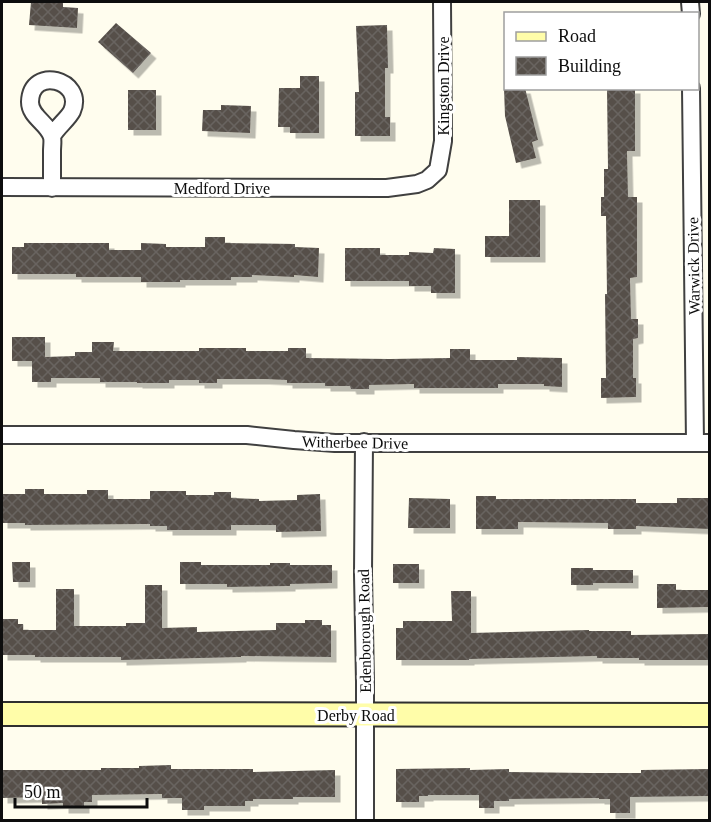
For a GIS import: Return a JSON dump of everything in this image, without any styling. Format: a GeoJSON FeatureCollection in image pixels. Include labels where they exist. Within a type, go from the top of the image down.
{"type":"FeatureCollection","features":[{"type":"Feature","properties":{"kind":"street","name":"Kingston Drive"},"geometry":{"type":"LineString","coordinates":[[438,170],[443,141],[442,2]]}},
{"type":"Feature","properties":{"kind":"street","name":"Warwick Drive"},"geometry":{"type":"LineString","coordinates":[[691,90],[702,443]]}},
{"type":"Feature","properties":{"kind":"street"},"geometry":{"type":"LineString","coordinates":[[52,136],[52,188]]}},
{"type":"Feature","properties":{"kind":"street","name":"Medford Drive"},"geometry":{"type":"LineString","coordinates":[[2,187],[387,188],[417,184],[427,180],[438,170]]}},
{"type":"Feature","properties":{"kind":"street","name":"Witherbee Drive"},"geometry":{"type":"LineString","coordinates":[[2,435],[247,435],[313,442],[702,443]]}},
{"type":"Feature","properties":{"kind":"street","name":"Edenborough Road"},"geometry":{"type":"LineString","coordinates":[[364,442],[365,820]]}},
{"type":"Feature","properties":{"kind":"street","name":"Derby Road"},"geometry":{"type":"LineString","coordinates":[[2,714],[710,715]]}},
{"type":"Feature","properties":{"kind":"building"},"geometry":{"type":"Polygon","coordinates":[[[31,2],[63,2],[63,7],[78,8],[77,28],[29,25],[31,2]]]}},
{"type":"Feature","properties":{"kind":"building"},"geometry":{"type":"Polygon","coordinates":[[[116,23],[151,53],[133,73],[98,42],[116,23]]]}},
{"type":"Feature","properties":{"kind":"building"},"geometry":{"type":"Polygon","coordinates":[[[387,25],[388,68],[385,68],[385,117],[390,117],[390,136],[355,136],[355,92],[359,92],[356,26],[387,25]]]}},
{"type":"Feature","properties":{"kind":"building"},"geometry":{"type":"Polygon","coordinates":[[[300,76],[319,76],[319,133],[290,133],[290,127],[278,127],[279,88],[300,88],[300,76]]]}},
{"type":"Feature","properties":{"kind":"building"},"geometry":{"type":"Polygon","coordinates":[[[128,90],[156,90],[156,130],[128,130],[128,90]]]}},
{"type":"Feature","properties":{"kind":"building"},"geometry":{"type":"Polygon","coordinates":[[[504,90],[526,90],[538,140],[532,142],[536,158],[516,163],[505,116],[504,90]]]}},
{"type":"Feature","properties":{"kind":"building"},"geometry":{"type":"Polygon","coordinates":[[[607,90],[635,90],[635,151],[627,151],[628,197],[637,197],[637,277],[630,278],[631,319],[638,319],[638,338],[633,339],[633,378],[636,378],[636,397],[601,398],[601,378],[606,378],[605,294],[607,294],[606,216],[601,216],[601,197],[604,197],[604,169],[608,169],[607,90]]]}},
{"type":"Feature","properties":{"kind":"building"},"geometry":{"type":"Polygon","coordinates":[[[221,105],[251,106],[250,133],[202,131],[203,110],[221,110],[221,105]]]}},
{"type":"Feature","properties":{"kind":"building"},"geometry":{"type":"Polygon","coordinates":[[[509,200],[540,200],[540,257],[485,257],[485,236],[509,236],[509,200]]]}},
{"type":"Feature","properties":{"kind":"building"},"geometry":{"type":"Polygon","coordinates":[[[205,237],[225,237],[225,243],[295,244],[295,247],[319,248],[318,277],[252,275],[252,277],[231,277],[231,280],[141,282],[141,277],[12,274],[12,247],[24,247],[24,243],[109,243],[109,250],[141,250],[141,243],[166,244],[166,247],[205,247],[205,237]]]}},
{"type":"Feature","properties":{"kind":"building"},"geometry":{"type":"Polygon","coordinates":[[[345,248],[380,248],[380,255],[409,255],[409,252],[433,253],[434,248],[455,249],[455,293],[431,293],[431,286],[409,286],[409,281],[345,281],[345,248]]]}},
{"type":"Feature","properties":{"kind":"building"},"geometry":{"type":"Polygon","coordinates":[[[12,337],[45,337],[45,357],[75,356],[75,352],[92,352],[92,342],[114,342],[113,351],[199,351],[199,348],[246,348],[246,351],[288,351],[288,348],[306,348],[306,358],[450,358],[450,349],[470,349],[470,360],[517,360],[517,357],[562,358],[562,387],[544,386],[544,384],[498,384],[498,388],[414,388],[414,384],[369,385],[369,389],[351,389],[350,386],[325,386],[325,383],[287,383],[287,380],[264,379],[217,379],[217,383],[199,383],[199,380],[169,380],[169,383],[137,383],[100,382],[100,378],[51,378],[51,382],[32,382],[32,361],[12,361],[12,337]]]}},
{"type":"Feature","properties":{"kind":"building"},"geometry":{"type":"Polygon","coordinates":[[[25,489],[44,489],[44,494],[87,494],[87,490],[108,490],[108,499],[150,499],[150,491],[186,491],[186,495],[214,495],[214,492],[231,492],[231,498],[259,499],[259,501],[297,500],[297,495],[320,494],[321,531],[276,532],[276,525],[231,525],[231,530],[167,530],[167,526],[150,526],[150,524],[25,525],[25,523],[2,523],[2,494],[25,494],[25,489]]]}},
{"type":"Feature","properties":{"kind":"building"},"geometry":{"type":"Polygon","coordinates":[[[476,496],[496,496],[496,499],[636,499],[636,503],[677,503],[677,498],[710,498],[710,529],[636,526],[636,529],[608,529],[608,523],[518,522],[518,529],[476,529],[476,496]]]}},
{"type":"Feature","properties":{"kind":"building"},"geometry":{"type":"Polygon","coordinates":[[[409,498],[450,499],[450,528],[408,528],[409,498]]]}},
{"type":"Feature","properties":{"kind":"building"},"geometry":{"type":"Polygon","coordinates":[[[12,562],[30,562],[30,582],[13,582],[12,562]]]}},
{"type":"Feature","properties":{"kind":"building"},"geometry":{"type":"Polygon","coordinates":[[[180,562],[201,562],[201,565],[290,563],[290,565],[332,565],[332,583],[227,587],[227,584],[180,584],[180,562]]]}},
{"type":"Feature","properties":{"kind":"building"},"geometry":{"type":"Polygon","coordinates":[[[393,564],[419,564],[419,583],[393,583],[393,564]]]}},
{"type":"Feature","properties":{"kind":"building"},"geometry":{"type":"Polygon","coordinates":[[[571,568],[633,570],[633,583],[571,585],[571,568]]]}},
{"type":"Feature","properties":{"kind":"building"},"geometry":{"type":"Polygon","coordinates":[[[657,584],[676,584],[676,590],[710,590],[710,607],[657,608],[657,584]]]}},
{"type":"Feature","properties":{"kind":"building"},"geometry":{"type":"Polygon","coordinates":[[[145,585],[162,585],[162,628],[197,627],[197,632],[276,630],[276,623],[305,623],[305,620],[322,620],[322,625],[331,625],[331,657],[241,656],[121,660],[121,657],[2,655],[2,619],[18,619],[18,624],[23,624],[23,630],[56,630],[56,589],[74,589],[74,626],[126,626],[126,623],[145,623],[145,585]]]}},
{"type":"Feature","properties":{"kind":"building"},"geometry":{"type":"Polygon","coordinates":[[[451,591],[471,591],[471,633],[589,630],[631,631],[631,635],[710,634],[710,660],[639,660],[639,658],[597,658],[597,656],[396,660],[396,628],[403,628],[403,621],[452,621],[451,591]]]}},
{"type":"Feature","properties":{"kind":"building"},"geometry":{"type":"Polygon","coordinates":[[[171,765],[171,769],[253,769],[253,772],[335,770],[335,797],[253,799],[253,801],[245,801],[245,806],[204,806],[204,810],[182,810],[182,798],[162,798],[162,794],[92,795],[92,802],[84,802],[84,808],[63,808],[63,803],[42,804],[42,797],[2,798],[2,770],[101,770],[101,768],[171,765]]]}},
{"type":"Feature","properties":{"kind":"building"},"geometry":{"type":"Polygon","coordinates":[[[470,768],[470,770],[509,769],[509,772],[590,773],[710,769],[710,796],[630,797],[630,813],[610,813],[610,799],[599,798],[509,799],[509,801],[494,801],[494,808],[479,808],[479,795],[428,795],[419,796],[419,802],[396,802],[396,769],[470,768]]]}}]}
